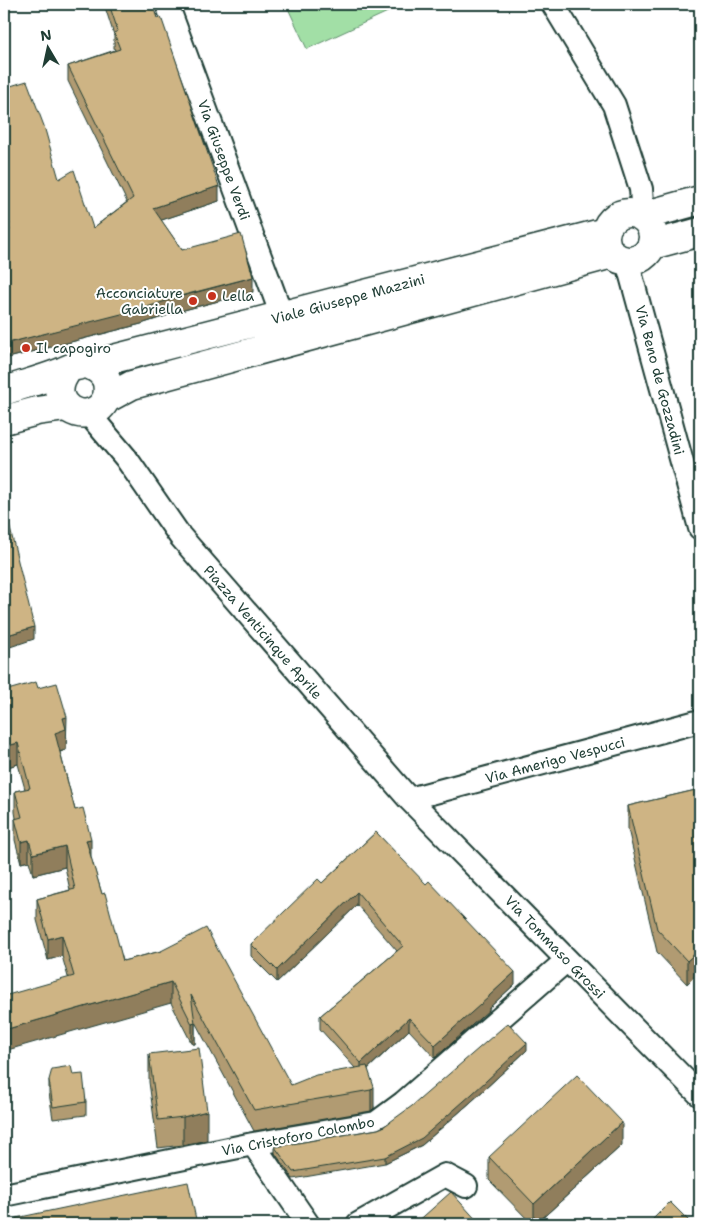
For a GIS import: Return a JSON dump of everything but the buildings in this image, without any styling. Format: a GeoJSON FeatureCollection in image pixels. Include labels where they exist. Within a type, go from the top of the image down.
{"type":"FeatureCollection","features":[{"type":"Feature","properties":{"kind":"street","name":"Via Giuseppe Verdi"},"geometry":{"type":"LineString","coordinates":[[167,4],[282,316]]}},
{"type":"Feature","properties":{"kind":"street"},"geometry":{"type":"LineString","coordinates":[[553,4],[614,105],[641,189],[643,216]]}},
{"type":"Feature","properties":{"kind":"street"},"geometry":{"type":"LineString","coordinates":[[643,216],[700,200]]}},
{"type":"Feature","properties":{"kind":"street"},"geometry":{"type":"LineString","coordinates":[[628,212],[643,216],[652,229],[654,237],[652,245],[648,252],[635,260],[615,249],[608,224],[613,218],[628,212]]}},
{"type":"Feature","properties":{"kind":"street"},"geometry":{"type":"LineString","coordinates":[[652,245],[700,232]]}},
{"type":"Feature","properties":{"kind":"street","name":"Viale Giuseppe Mazzini"},"geometry":{"type":"LineString","coordinates":[[4,391],[79,368],[282,316],[615,249]]}},
{"type":"Feature","properties":{"kind":"street","name":"Viale Giuseppe Mazzini"},"geometry":{"type":"LineString","coordinates":[[4,420],[37,411],[90,406],[132,385],[615,249]]}},
{"type":"Feature","properties":{"kind":"street","name":"Via Beno de Gozzadini"},"geometry":{"type":"LineString","coordinates":[[615,249],[700,528]]}},
{"type":"Feature","properties":{"kind":"street"},"geometry":{"type":"LineString","coordinates":[[79,368],[98,369],[104,376],[107,384],[108,392],[90,406],[62,401],[59,394],[62,378],[79,368]]}},
{"type":"Feature","properties":{"kind":"street","name":"Piazza Venticinque Aprile"},"geometry":{"type":"LineString","coordinates":[[90,406],[180,536],[409,799]]}},
{"type":"Feature","properties":{"kind":"street","name":"Via Amerigo Vespucci"},"geometry":{"type":"LineString","coordinates":[[409,799],[700,721]]}},
{"type":"Feature","properties":{"kind":"street","name":"Via Tommaso Grossi"},"geometry":{"type":"LineString","coordinates":[[409,799],[700,1095]]}},
{"type":"Feature","properties":{"kind":"street","name":"Via Cristoforo Colombo"},"geometry":{"type":"LineString","coordinates":[[4,1194],[253,1144],[376,1123],[403,1103],[567,960]]}},
{"type":"Feature","properties":{"kind":"street"},"geometry":{"type":"LineString","coordinates":[[253,1144],[308,1224]]}},
{"type":"Feature","properties":{"kind":"street"},"geometry":{"type":"LineString","coordinates":[[358,1224],[445,1175],[466,1186]]}},
{"type":"Feature","properties":{"kind":"green space"},"geometry":{"type":"Polygon","coordinates":[[[286,4],[405,4],[307,49],[286,4]]]}},
{"type":"Feature","properties":{"kind":"place","name":"Lella"},"geometry":{"type":"Point","coordinates":[212,296]}},
{"type":"Feature","properties":{"kind":"place","name":"Acconciature Gabriella"},"geometry":{"type":"Point","coordinates":[193,301]}},
{"type":"Feature","properties":{"kind":"place","name":"Il capogiro"},"geometry":{"type":"Point","coordinates":[26,348]}}]}
